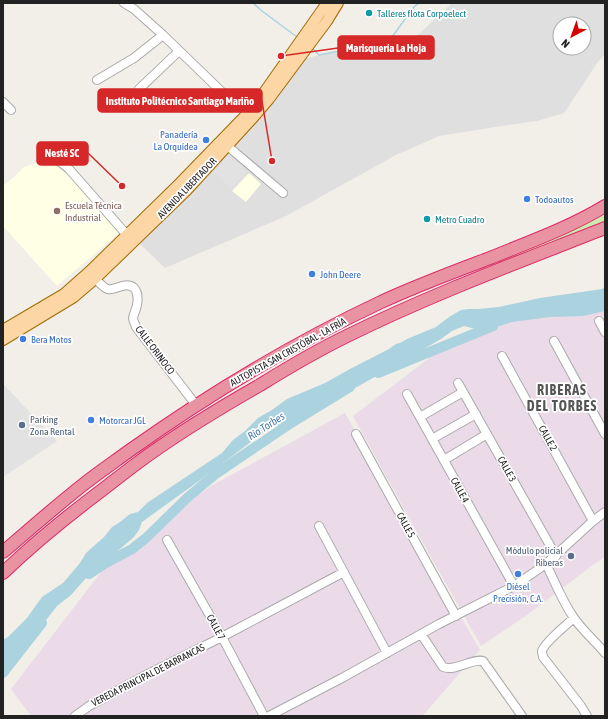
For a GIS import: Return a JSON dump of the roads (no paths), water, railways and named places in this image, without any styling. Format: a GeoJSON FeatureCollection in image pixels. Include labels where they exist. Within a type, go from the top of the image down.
{"type":"FeatureCollection","features":[{"type":"Feature","properties":{"kind":"highway","name":"AUTOPISTA SAN CRISTÓBAL - LA FRÍA"},"geometry":{"type":"LineString","coordinates":[[3,552],[84,484],[150,436],[196,405],[270,360],[338,323],[374,306],[428,282],[545,236],[577,222],[605,206]]}},
{"type":"Feature","properties":{"kind":"highway","name":"AUTOPISTA SAN CRISTÓBAL - LA FRÍA"},"geometry":{"type":"LineString","coordinates":[[3,572],[74,512],[137,463],[179,434],[296,363],[349,335],[412,306],[507,265],[605,228]]}},
{"type":"Feature","properties":{"kind":"main road","name":"AVENIDA LIBERTADOR"},"geometry":{"type":"LineString","coordinates":[[3,340],[74,297],[95,279],[186,190],[263,94],[327,3]]}},
{"type":"Feature","properties":{"kind":"main road","name":"AVENIDA LIBERTADOR"},"geometry":{"type":"LineString","coordinates":[[3,330],[64,294],[224,143],[269,99],[322,28],[338,3]]}},
{"type":"Feature","properties":{"kind":"street"},"geometry":{"type":"LineString","coordinates":[[124,3],[134,9],[163,34],[223,93]]}},
{"type":"Feature","properties":{"kind":"street"},"geometry":{"type":"LineString","coordinates":[[97,80],[134,58],[163,34]]}},
{"type":"Feature","properties":{"kind":"street"},"geometry":{"type":"LineString","coordinates":[[139,89],[179,51]]}},
{"type":"Feature","properties":{"kind":"street"},"geometry":{"type":"LineString","coordinates":[[3,102],[11,110]]}},
{"type":"Feature","properties":{"kind":"street"},"geometry":{"type":"LineString","coordinates":[[224,143],[283,193]]}},
{"type":"Feature","properties":{"kind":"street"},"geometry":{"type":"LineString","coordinates":[[59,161],[68,169],[127,235]]}},
{"type":"Feature","properties":{"kind":"street","name":"CALLE ORINOCO"},"geometry":{"type":"LineString","coordinates":[[95,279],[107,290],[127,284],[134,287],[138,300],[133,320],[136,326],[196,405]]}},
{"type":"Feature","properties":{"kind":"street"},"geometry":{"type":"LineString","coordinates":[[599,321],[605,332]]}},
{"type":"Feature","properties":{"kind":"street"},"geometry":{"type":"LineString","coordinates":[[554,341],[605,434]]}},
{"type":"Feature","properties":{"kind":"street","name":"CALLE 2"},"geometry":{"type":"LineString","coordinates":[[502,356],[593,521]]}},
{"type":"Feature","properties":{"kind":"street","name":"CALLE 3"},"geometry":{"type":"LineString","coordinates":[[458,382],[556,556]]}},
{"type":"Feature","properties":{"kind":"street"},"geometry":{"type":"LineString","coordinates":[[420,417],[463,392]]}},
{"type":"Feature","properties":{"kind":"street","name":"CALLE 4"},"geometry":{"type":"LineString","coordinates":[[407,394],[514,586]]}},
{"type":"Feature","properties":{"kind":"street"},"geometry":{"type":"LineString","coordinates":[[432,439],[476,414]]}},
{"type":"Feature","properties":{"kind":"street","name":"CALLE 5"},"geometry":{"type":"LineString","coordinates":[[356,434],[456,616]]}},
{"type":"Feature","properties":{"kind":"street"},"geometry":{"type":"LineString","coordinates":[[444,460],[487,434]]}},
{"type":"Feature","properties":{"kind":"street"},"geometry":{"type":"LineString","coordinates":[[270,716],[421,634],[514,586],[556,556],[593,521],[605,512]]}},
{"type":"Feature","properties":{"kind":"street"},"geometry":{"type":"LineString","coordinates":[[319,526],[387,653]]}},
{"type":"Feature","properties":{"kind":"street","name":"CALLE 7"},"geometry":{"type":"LineString","coordinates":[[167,540],[222,637],[264,716]]}},
{"type":"Feature","properties":{"kind":"street"},"geometry":{"type":"LineString","coordinates":[[546,564],[564,604],[584,631],[605,653]]}},
{"type":"Feature","properties":{"kind":"street","name":"VEREDA PRINCIPAL DE BARRANCAS"},"geometry":{"type":"LineString","coordinates":[[75,716],[89,706],[148,674],[222,637],[344,572]]}},
{"type":"Feature","properties":{"kind":"street"},"geometry":{"type":"LineString","coordinates":[[574,618],[553,636],[543,648],[542,652],[543,657],[587,716]]}},
{"type":"Feature","properties":{"kind":"street"},"geometry":{"type":"LineString","coordinates":[[421,634],[442,667],[446,669],[480,660],[483,661],[522,716]]}},
{"type":"Feature","properties":{"kind":"water"},"geometry":{"type":"Polygon","coordinates":[[[605,287],[605,311],[583,316],[550,317],[512,322],[484,331],[464,326],[452,331],[441,339],[357,387],[323,399],[294,419],[268,429],[142,522],[134,537],[87,577],[70,596],[57,606],[39,629],[21,642],[8,663],[3,668],[3,640],[27,618],[42,597],[63,583],[80,563],[86,553],[104,537],[112,527],[130,514],[138,512],[147,503],[222,453],[233,440],[258,418],[287,399],[325,383],[396,344],[436,327],[461,310],[499,307],[540,298],[602,289],[605,287]]]}},
{"type":"Feature","properties":{"kind":"waterway"},"geometry":{"type":"LineString","coordinates":[[253,3],[297,37]]}},
{"type":"Feature","properties":{"kind":"waterway"},"geometry":{"type":"LineString","coordinates":[[312,48],[319,55],[389,41],[414,7],[419,3]]}},
{"type":"Feature","properties":{"kind":"waterway","name":"Río Torbes"},"geometry":{"type":"LineString","coordinates":[[378,373],[493,326]]}},
{"type":"Feature","properties":{"kind":"waterway","name":"Río Torbes"},"geometry":{"type":"LineString","coordinates":[[89,574],[132,549],[146,538],[188,497],[217,473],[288,425],[350,387]]}},
{"type":"Feature","properties":{"kind":"waterway","name":"Río Torbes"},"geometry":{"type":"LineString","coordinates":[[3,673],[42,623]]}},
{"type":"Feature","properties":{"kind":"place","name":"Talleres flota Corpoelect"},"geometry":{"type":"Point","coordinates":[369,13]}},
{"type":"Feature","properties":{"kind":"place","name":"Marisquería La Hoja"},"geometry":{"type":"Point","coordinates":[281,56]}},
{"type":"Feature","properties":{"kind":"place","name":"Panadería La Orquídea"},"geometry":{"type":"Point","coordinates":[206,140]}},
{"type":"Feature","properties":{"kind":"place","name":"Instituto Politécnico Santiago Mariño"},"geometry":{"type":"Point","coordinates":[272,161]}},
{"type":"Feature","properties":{"kind":"place","name":"Nesté SC"},"geometry":{"type":"Point","coordinates":[122,186]}},
{"type":"Feature","properties":{"kind":"place","name":"Todoautos"},"geometry":{"type":"Point","coordinates":[527,199]}},
{"type":"Feature","properties":{"kind":"place","name":"Escuela Técnica Industrial"},"geometry":{"type":"Point","coordinates":[57,211]}},
{"type":"Feature","properties":{"kind":"place","name":"Metro Cuadro"},"geometry":{"type":"Point","coordinates":[427,219]}},
{"type":"Feature","properties":{"kind":"place","name":"John Deere"},"geometry":{"type":"Point","coordinates":[312,274]}},
{"type":"Feature","properties":{"kind":"place","name":"Bera Motos"},"geometry":{"type":"Point","coordinates":[23,339]}},
{"type":"Feature","properties":{"kind":"place","name":"Motorcar JGL"},"geometry":{"type":"Point","coordinates":[91,420]}},
{"type":"Feature","properties":{"kind":"place","name":"Parking Zona Rental"},"geometry":{"type":"Point","coordinates":[22,425]}},
{"type":"Feature","properties":{"kind":"place","name":"Módulo policial Riberas"},"geometry":{"type":"Point","coordinates":[571,556]}},
{"type":"Feature","properties":{"kind":"place","name":"Diésel Precisión, C.A."},"geometry":{"type":"Point","coordinates":[518,574]}},
{"type":"Feature","properties":{"kind":"district","name":"RIBERAS DEL TORBES"},"geometry":{"type":"Point","coordinates":[562,398]}}]}
